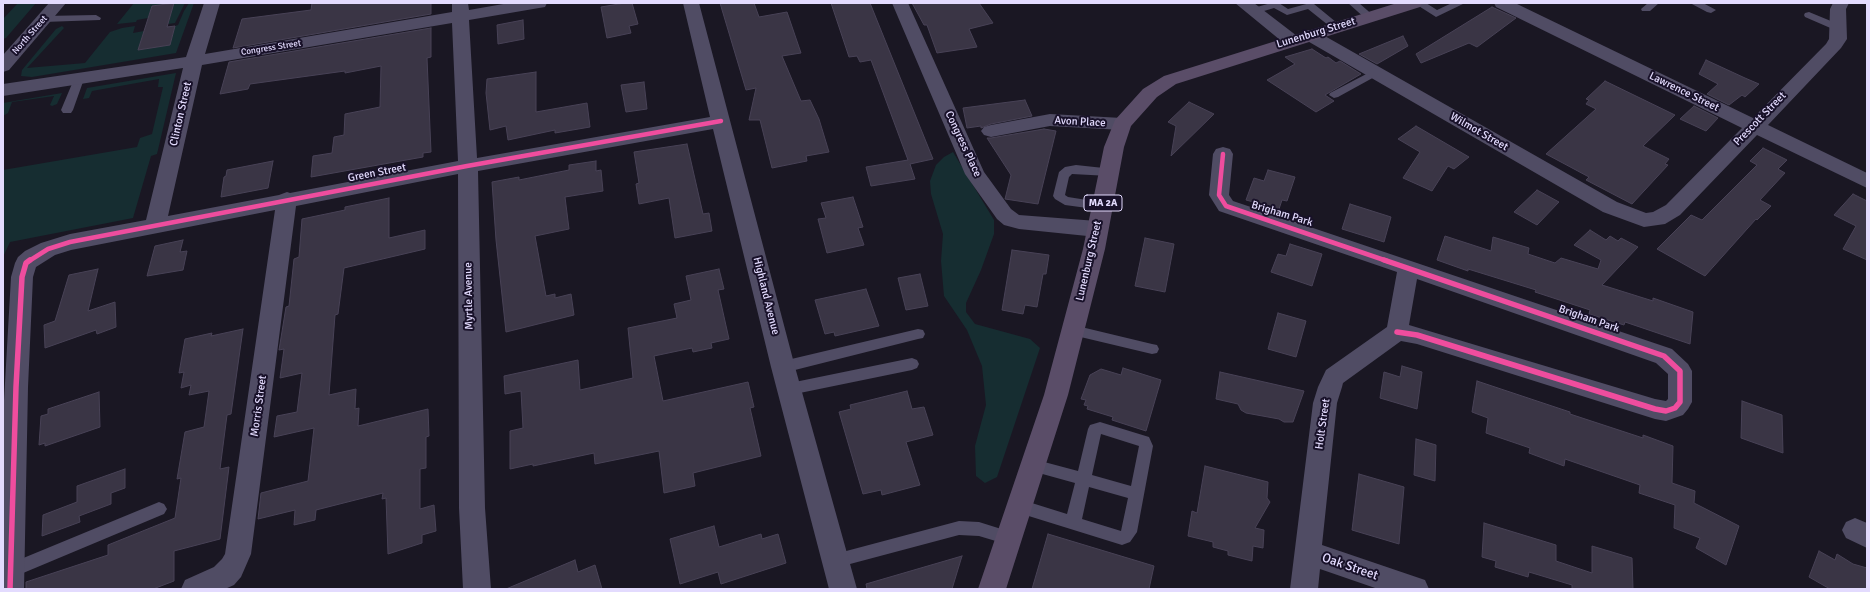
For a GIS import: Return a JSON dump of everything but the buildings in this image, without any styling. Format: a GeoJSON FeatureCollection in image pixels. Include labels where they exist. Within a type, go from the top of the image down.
{"type":"FeatureCollection","features":[{"type":"Feature","properties":{"kind":"main road","name":"Lunenburg Street"},"geometry":{"type":"LineString","coordinates":[[992,589],[1056,395],[1094,249],[1114,147],[1122,124],[1150,93],[1170,80],[1414,3]]}},
{"type":"Feature","properties":{"kind":"street","name":"North Street"},"geometry":{"type":"LineString","coordinates":[[3,66],[58,3]]}},
{"type":"Feature","properties":{"kind":"street","name":"Clinton Street"},"geometry":{"type":"LineString","coordinates":[[156,226],[194,61],[212,3]]}},
{"type":"Feature","properties":{"kind":"street","name":"Congress Street"},"geometry":{"type":"LineString","coordinates":[[3,90],[194,61],[461,10],[539,3]]}},
{"type":"Feature","properties":{"kind":"street","name":"Highland Avenue"},"geometry":{"type":"LineString","coordinates":[[691,3],[784,367],[843,589]]}},
{"type":"Feature","properties":{"kind":"street","name":"Congress Place"},"geometry":{"type":"LineString","coordinates":[[900,3],[975,174],[1004,214],[1011,220],[1019,222],[1097,229]]}},
{"type":"Feature","properties":{"kind":"street","name":"Lawrence Street"},"geometry":{"type":"LineString","coordinates":[[1502,3],[1867,181]]}},
{"type":"Feature","properties":{"kind":"street","name":"Prescott Street"},"geometry":{"type":"LineString","coordinates":[[1652,220],[1658,219],[1673,210],[1832,48],[1838,38],[1839,4]]}},
{"type":"Feature","properties":{"kind":"street"},"geometry":{"type":"LineString","coordinates":[[1248,7],[1300,38]]}},
{"type":"Feature","properties":{"kind":"street","name":"Myrtle Avenue"},"geometry":{"type":"LineString","coordinates":[[461,10],[467,166],[472,508],[477,589]]}},
{"type":"Feature","properties":{"kind":"street","name":"Wilmot Street"},"geometry":{"type":"LineString","coordinates":[[1300,38],[1374,72],[1610,207],[1644,220],[1652,220]]}},
{"type":"Feature","properties":{"kind":"street","name":"Avon Place"},"geometry":{"type":"LineString","coordinates":[[991,131],[1050,120],[1122,124]]}},
{"type":"Feature","properties":{"kind":"street","name":"Green Street"},"geometry":{"type":"LineString","coordinates":[[8,570],[22,277],[26,263],[39,253],[70,242],[287,200],[467,166],[721,121]]}},
{"type":"Feature","properties":{"kind":"street","name":"Brigham Park"},"geometry":{"type":"LineString","coordinates":[[1223,154],[1219,195],[1226,206],[1243,213],[1286,225],[1408,269],[1664,356],[1680,371],[1680,402],[1675,408],[1666,411],[1655,409],[1417,335],[1397,332]]}},
{"type":"Feature","properties":{"kind":"street","name":"Morris Street"},"geometry":{"type":"LineString","coordinates":[[195,589],[224,576],[232,568],[238,554],[287,200]]}},
{"type":"Feature","properties":{"kind":"street"},"geometry":{"type":"LineString","coordinates":[[1397,332],[1408,269]]}},
{"type":"Feature","properties":{"kind":"street","name":"Holt Street"},"geometry":{"type":"LineString","coordinates":[[1304,589],[1325,403],[1330,387],[1334,377],[1397,332]]}},
{"type":"Feature","properties":{"kind":"street","name":"Oak Street"},"geometry":{"type":"LineString","coordinates":[[1307,552],[1415,589]]}},
{"type":"Feature","properties":{"kind":"lane"},"geometry":{"type":"LineString","coordinates":[[1353,3],[1370,17]]}},
{"type":"Feature","properties":{"kind":"lane"},"geometry":{"type":"LineString","coordinates":[[1419,3],[1436,14],[1460,3]]}},
{"type":"Feature","properties":{"kind":"lane"},"geometry":{"type":"LineString","coordinates":[[1695,3],[1711,10]]}},
{"type":"Feature","properties":{"kind":"lane"},"geometry":{"type":"LineString","coordinates":[[1248,7],[1274,5],[1287,12],[1310,6],[1337,27]]}},
{"type":"Feature","properties":{"kind":"lane"},"geometry":{"type":"LineString","coordinates":[[1809,15],[1839,28]]}},
{"type":"Feature","properties":{"kind":"lane"},"geometry":{"type":"LineString","coordinates":[[44,19],[96,18]]}},
{"type":"Feature","properties":{"kind":"lane"},"geometry":{"type":"LineString","coordinates":[[1334,95],[1374,72]]}},
{"type":"Feature","properties":{"kind":"lane"},"geometry":{"type":"LineString","coordinates":[[67,110],[79,79]]}},
{"type":"Feature","properties":{"kind":"lane"},"geometry":{"type":"LineString","coordinates":[[1102,206],[1065,201],[1059,196],[1063,175],[1068,170],[1076,169],[1109,172]]}},
{"type":"Feature","properties":{"kind":"lane"},"geometry":{"type":"LineString","coordinates":[[1073,330],[1152,349]]}},
{"type":"Feature","properties":{"kind":"lane"},"geometry":{"type":"LineString","coordinates":[[784,367],[918,334]]}},
{"type":"Feature","properties":{"kind":"lane"},"geometry":{"type":"LineString","coordinates":[[790,389],[912,364]]}},
{"type":"Feature","properties":{"kind":"lane"},"geometry":{"type":"LineString","coordinates":[[1020,506],[1073,523],[1125,537],[1129,532],[1137,494],[1145,442],[1100,428],[1094,429],[1073,523]]}},
{"type":"Feature","properties":{"kind":"lane"},"geometry":{"type":"LineString","coordinates":[[1033,465],[1137,494]]}},
{"type":"Feature","properties":{"kind":"lane"},"geometry":{"type":"LineString","coordinates":[[8,570],[159,509]]}},
{"type":"Feature","properties":{"kind":"lane"},"geometry":{"type":"LineString","coordinates":[[835,561],[959,528],[979,529],[1009,538]]}},
{"type":"Feature","properties":{"kind":"green space"},"geometry":{"type":"Polygon","coordinates":[[[18,3],[36,3],[6,38],[3,39],[3,19],[18,3]]]}},
{"type":"Feature","properties":{"kind":"green space"},"geometry":{"type":"Polygon","coordinates":[[[134,3],[172,3],[152,6],[148,18],[137,20],[136,22],[117,24],[134,3]]]}},
{"type":"Feature","properties":{"kind":"green space"},"geometry":{"type":"Polygon","coordinates":[[[174,3],[185,3],[175,23],[168,24],[174,3]]]}},
{"type":"Feature","properties":{"kind":"green space"},"geometry":{"type":"Polygon","coordinates":[[[189,3],[194,3],[176,53],[32,77],[21,76],[22,70],[56,29],[62,26],[64,28],[27,68],[85,63],[110,32],[122,28],[135,26],[133,33],[144,31],[138,50],[170,45],[175,26],[178,25],[189,3]]]}},
{"type":"Feature","properties":{"kind":"green space"},"geometry":{"type":"Polygon","coordinates":[[[176,73],[157,154],[151,156],[133,218],[10,242],[3,257],[3,170],[137,147],[140,138],[152,134],[163,87],[158,87],[159,79],[92,91],[89,98],[83,99],[87,88],[176,73]]]}},
{"type":"Feature","properties":{"kind":"green space"},"geometry":{"type":"Polygon","coordinates":[[[62,93],[57,104],[52,106],[50,105],[54,96],[12,102],[8,113],[3,116],[3,103],[62,93]]]}},
{"type":"Feature","properties":{"kind":"green space"},"geometry":{"type":"Polygon","coordinates":[[[953,152],[994,220],[994,234],[981,270],[966,303],[966,312],[975,324],[1030,339],[1040,348],[997,477],[985,483],[976,476],[975,446],[986,405],[982,366],[967,330],[944,296],[941,261],[943,234],[931,194],[930,181],[936,165],[944,157],[953,152]]]}},
{"type":"Feature","properties":{"kind":"cycle path"},"geometry":{"type":"LineString","coordinates":[[10,589],[16,387],[22,277],[26,263],[33,257],[48,249],[70,242],[467,166],[721,121]]}},
{"type":"Feature","properties":{"kind":"cycle path"},"geometry":{"type":"LineString","coordinates":[[1223,154],[1219,195],[1226,206],[1664,356],[1680,371],[1680,402],[1675,408],[1666,411],[1655,409],[1417,335],[1397,332]]}}]}
